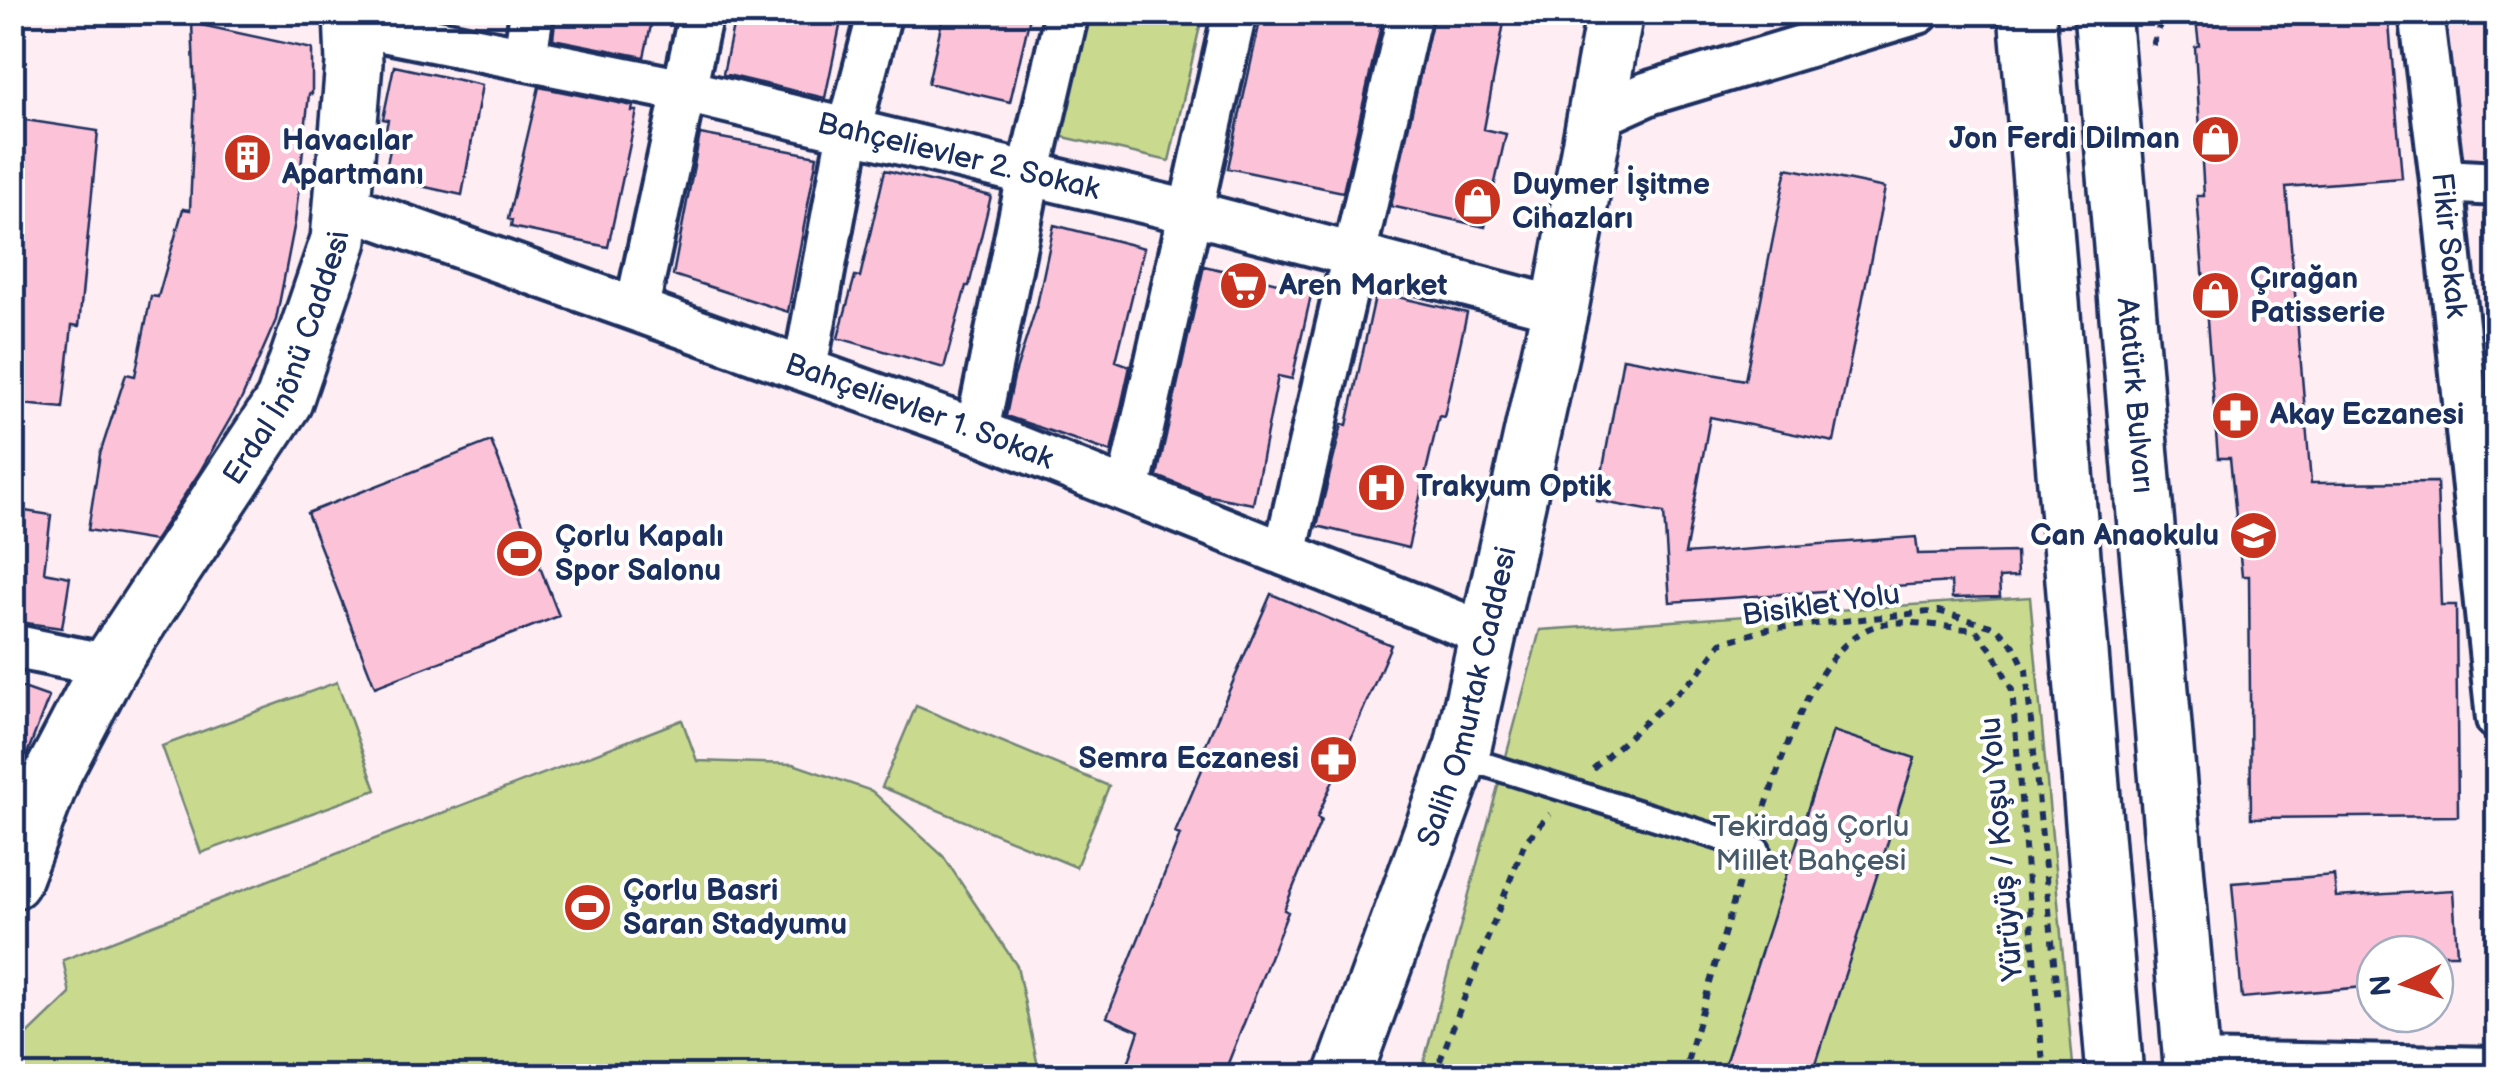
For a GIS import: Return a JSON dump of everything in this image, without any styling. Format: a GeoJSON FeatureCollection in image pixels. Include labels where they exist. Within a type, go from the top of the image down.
{"type":"FeatureCollection","features":[{"type":"Feature","properties":{"kind":"main road","name":"Salih Omurtak Caddesi"},"geometry":{"type":"LineString","coordinates":[[1344,1076],[1462,747],[1560,310],[1614,12]]}},
{"type":"Feature","properties":{"kind":"main road"},"geometry":{"type":"LineString","coordinates":[[2026,12],[2115,1076]]}},
{"type":"Feature","properties":{"kind":"main road","name":"Atatürk Bulvarı"},"geometry":{"type":"LineString","coordinates":[[2102,12],[2192,1070]]}},
{"type":"Feature","properties":{"kind":"main road","name":"Erdal İnönü Caddesi"},"geometry":{"type":"LineString","coordinates":[[12,880],[55,769],[109,666],[284,400],[340,240],[354,63],[353,18]]}},
{"type":"Feature","properties":{"kind":"street"},"geometry":{"type":"LineString","coordinates":[[525,57],[532,12]]}},
{"type":"Feature","properties":{"kind":"street"},"geometry":{"type":"LineString","coordinates":[[636,307],[701,12]]}},
{"type":"Feature","properties":{"kind":"street"},"geometry":{"type":"LineString","coordinates":[[805,368],[849,131],[880,12]]}},
{"type":"Feature","properties":{"kind":"street"},"geometry":{"type":"LineString","coordinates":[[977,431],[1028,175],[1067,12]]}},
{"type":"Feature","properties":{"kind":"street"},"geometry":{"type":"LineString","coordinates":[[1128,491],[1234,12]]}},
{"type":"Feature","properties":{"kind":"street"},"geometry":{"type":"LineString","coordinates":[[1285,554],[1410,12]]}},
{"type":"Feature","properties":{"kind":"street"},"geometry":{"type":"LineString","coordinates":[[1596,117],[1649,94],[1918,12]]}},
{"type":"Feature","properties":{"kind":"street","name":"Fikir Sokak"},"geometry":{"type":"LineString","coordinates":[[2420,12],[2442,181],[2498,719]]}},
{"type":"Feature","properties":{"kind":"street","name":"Bahçelievler 2. Sokak"},"geometry":{"type":"LineString","coordinates":[[353,18],[1189,212],[1560,310]]}},
{"type":"Feature","properties":{"kind":"street"},"geometry":{"type":"LineString","coordinates":[[2442,181],[2498,184]]}},
{"type":"Feature","properties":{"kind":"street","name":"Bahçelievler 1. Sokak"},"geometry":{"type":"LineString","coordinates":[[343,205],[977,431],[1488,635]]}},
{"type":"Feature","properties":{"kind":"street"},"geometry":{"type":"LineString","coordinates":[[12,646],[109,666]]}},
{"type":"Feature","properties":{"kind":"street"},"geometry":{"type":"LineString","coordinates":[[2192,1070],[2498,1070]]}},
{"type":"Feature","properties":{"kind":"lane"},"geometry":{"type":"LineString","coordinates":[[1486,766],[1754,848]]}},
{"type":"Feature","properties":{"kind":"path","name":"Bisiklet Yolu"},"geometry":{"type":"LineString","coordinates":[[1434,1076],[1525,842],[1569,791],[1698,674],[1721,643],[1768,630],[1938,611],[1997,628],[2014,646],[2026,670],[2060,1018]]}},
{"type":"Feature","properties":{"kind":"path","name":"Yürüyüş / Koşu Yolu"},"geometry":{"type":"LineString","coordinates":[[1683,1076],[1754,848],[1809,696],[1848,640],[1883,624],[1976,630],[1994,653],[2012,690],[2044,1076]]}},
{"type":"Feature","properties":{"kind":"shaded area"},"geometry":{"type":"Polygon","coordinates":[[[2436,13],[2497,13],[2497,173],[2451,170],[2436,13]]]}},
{"type":"Feature","properties":{"kind":"green space"},"geometry":{"type":"Polygon","coordinates":[[[1087,13],[1203,13],[1169,161],[1059,136],[1087,13]]]}},
{"type":"Feature","properties":{"kind":"green space","name":"Tekirdağ Çorlu Millet Bahçesi"},"geometry":{"type":"Polygon","coordinates":[[[2030,597],[2074,1076],[1420,1076],[1540,630],[2030,597]]]}},
{"type":"Feature","properties":{"kind":"green space"},"geometry":{"type":"Polygon","coordinates":[[[337,682],[376,790],[201,853],[162,746],[337,682]]]}},
{"type":"Feature","properties":{"kind":"green space"},"geometry":{"type":"Polygon","coordinates":[[[916,706],[1109,786],[1076,867],[882,787],[916,706]]]}},
{"type":"Feature","properties":{"kind":"green space","name":"Çorlu Basri Saran Stadyumu"},"geometry":{"type":"Polygon","coordinates":[[[682,720],[697,761],[793,764],[872,791],[943,856],[1017,966],[1040,1076],[13,1076],[13,1055],[24,1038],[70,994],[63,960],[682,720]]]}},
{"type":"Feature","properties":{"kind":"building"},"geometry":{"type":"Polygon","coordinates":[[[556,12],[654,12],[644,57],[553,39],[556,12]]]}},
{"type":"Feature","properties":{"kind":"building"},"geometry":{"type":"Polygon","coordinates":[[[736,12],[843,12],[825,98],[723,74],[736,12]]]}},
{"type":"Feature","properties":{"kind":"building"},"geometry":{"type":"Polygon","coordinates":[[[944,12],[1031,12],[1010,102],[928,83],[944,12]]]}},
{"type":"Feature","properties":{"kind":"building"},"geometry":{"type":"Polygon","coordinates":[[[1262,12],[1384,12],[1343,192],[1228,168],[1262,12]]]}},
{"type":"Feature","properties":{"kind":"building"},"geometry":{"type":"Polygon","coordinates":[[[1434,12],[1506,12],[1484,129],[1506,134],[1485,227],[1391,206],[1434,12]]]}},
{"type":"Feature","properties":{"kind":"building"},"geometry":{"type":"Polygon","coordinates":[[[2195,12],[2388,12],[2402,178],[2286,187],[2311,483],[2437,482],[2441,605],[2456,605],[2458,816],[2251,818],[2249,576],[2242,576],[2230,458],[2218,458],[2197,196],[2204,196],[2195,12]]]}},
{"type":"Feature","properties":{"kind":"building"},"geometry":{"type":"Polygon","coordinates":[[[192,23],[312,49],[312,94],[295,222],[276,320],[242,398],[154,541],[88,530],[100,454],[126,374],[135,376],[151,296],[158,297],[183,209],[190,210],[195,95],[192,23]]]}},
{"type":"Feature","properties":{"kind":"building"},"geometry":{"type":"Polygon","coordinates":[[[394,66],[482,85],[462,195],[384,178],[392,140],[384,139],[388,120],[383,119],[394,66]]]}},
{"type":"Feature","properties":{"kind":"building"},"geometry":{"type":"Polygon","coordinates":[[[539,87],[633,106],[632,111],[637,111],[608,247],[511,227],[512,220],[508,219],[539,87]]]}},
{"type":"Feature","properties":{"kind":"building"},"geometry":{"type":"Polygon","coordinates":[[[12,118],[98,131],[79,326],[72,325],[63,408],[12,403],[12,118]]]}},
{"type":"Feature","properties":{"kind":"building"},"geometry":{"type":"Polygon","coordinates":[[[700,134],[817,156],[788,312],[673,275],[700,134]]]}},
{"type":"Feature","properties":{"kind":"building"},"geometry":{"type":"Polygon","coordinates":[[[1787,168],[1885,188],[1834,442],[1710,417],[1685,554],[1916,537],[1918,554],[2016,552],[2017,577],[1999,578],[2000,597],[1952,598],[1951,582],[1670,602],[1664,513],[1597,501],[1623,358],[1745,380],[1787,168]]]}},
{"type":"Feature","properties":{"kind":"building"},"geometry":{"type":"Polygon","coordinates":[[[885,170],[991,196],[944,368],[838,338],[855,276],[860,277],[885,170]]]}},
{"type":"Feature","properties":{"kind":"building"},"geometry":{"type":"Polygon","coordinates":[[[1054,225],[1144,248],[1116,361],[1130,366],[1111,452],[1006,416],[1037,305],[1054,225]]]}},
{"type":"Feature","properties":{"kind":"building"},"geometry":{"type":"Polygon","coordinates":[[[1204,266],[1312,291],[1292,379],[1278,376],[1253,504],[1205,495],[1157,476],[1204,266]]]}},
{"type":"Feature","properties":{"kind":"building"},"geometry":{"type":"Polygon","coordinates":[[[1376,292],[1467,313],[1444,417],[1439,416],[1408,548],[1317,526],[1342,424],[1347,425],[1376,292]]]}},
{"type":"Feature","properties":{"kind":"building"},"geometry":{"type":"Polygon","coordinates":[[[491,441],[559,616],[375,687],[307,513],[491,441]]]}},
{"type":"Feature","properties":{"kind":"building"},"geometry":{"type":"Polygon","coordinates":[[[12,509],[51,515],[44,572],[70,577],[62,628],[12,621],[12,509]]]}},
{"type":"Feature","properties":{"kind":"building"},"geometry":{"type":"Polygon","coordinates":[[[1271,594],[1391,645],[1317,818],[1321,820],[1284,910],[1288,912],[1223,1076],[1124,1076],[1139,1031],[1107,1017],[1180,835],[1175,833],[1209,753],[1203,751],[1271,594]]]}},
{"type":"Feature","properties":{"kind":"building"},"geometry":{"type":"Polygon","coordinates":[[[12,684],[49,697],[15,785],[12,785],[12,684]]]}},
{"type":"Feature","properties":{"kind":"building"},"geometry":{"type":"Polygon","coordinates":[[[1833,731],[1915,758],[1812,1076],[1721,1076],[1833,731]]]}},
{"type":"Feature","properties":{"kind":"building"},"geometry":{"type":"Polygon","coordinates":[[[2334,875],[2336,897],[2453,890],[2457,954],[2455,934],[2355,934],[2355,988],[2242,998],[2232,883],[2334,875]]]}},
{"type":"Feature","properties":{"kind":"place","name":"Jon Ferdi Dilman"},"geometry":{"type":"Point","coordinates":[2215,139]}},
{"type":"Feature","properties":{"kind":"place","name":"Havacılar Apartmanı"},"geometry":{"type":"Point","coordinates":[247,158]}},
{"type":"Feature","properties":{"kind":"place","name":"Duymer İşitme Cihazları"},"geometry":{"type":"Point","coordinates":[1477,202]}},
{"type":"Feature","properties":{"kind":"place","name":"Aren Market"},"geometry":{"type":"Point","coordinates":[1244,286]}},
{"type":"Feature","properties":{"kind":"place","name":"Çırağan Patisserie"},"geometry":{"type":"Point","coordinates":[2215,296]}},
{"type":"Feature","properties":{"kind":"place","name":"Akay Eczanesi"},"geometry":{"type":"Point","coordinates":[2235,415]}},
{"type":"Feature","properties":{"kind":"place","name":"Trakyum Optik"},"geometry":{"type":"Point","coordinates":[1381,487]}},
{"type":"Feature","properties":{"kind":"place","name":"Can Anaokulu"},"geometry":{"type":"Point","coordinates":[2254,536]}},
{"type":"Feature","properties":{"kind":"place","name":"Çorlu Kapalı Spor Salonu"},"geometry":{"type":"Point","coordinates":[520,554]}},
{"type":"Feature","properties":{"kind":"place","name":"Semra Eczanesi"},"geometry":{"type":"Point","coordinates":[1334,759]}},
{"type":"Feature","properties":{"kind":"place","name":"Çorlu Basri Saran Stadyumu"},"geometry":{"type":"Point","coordinates":[588,908]}}]}
